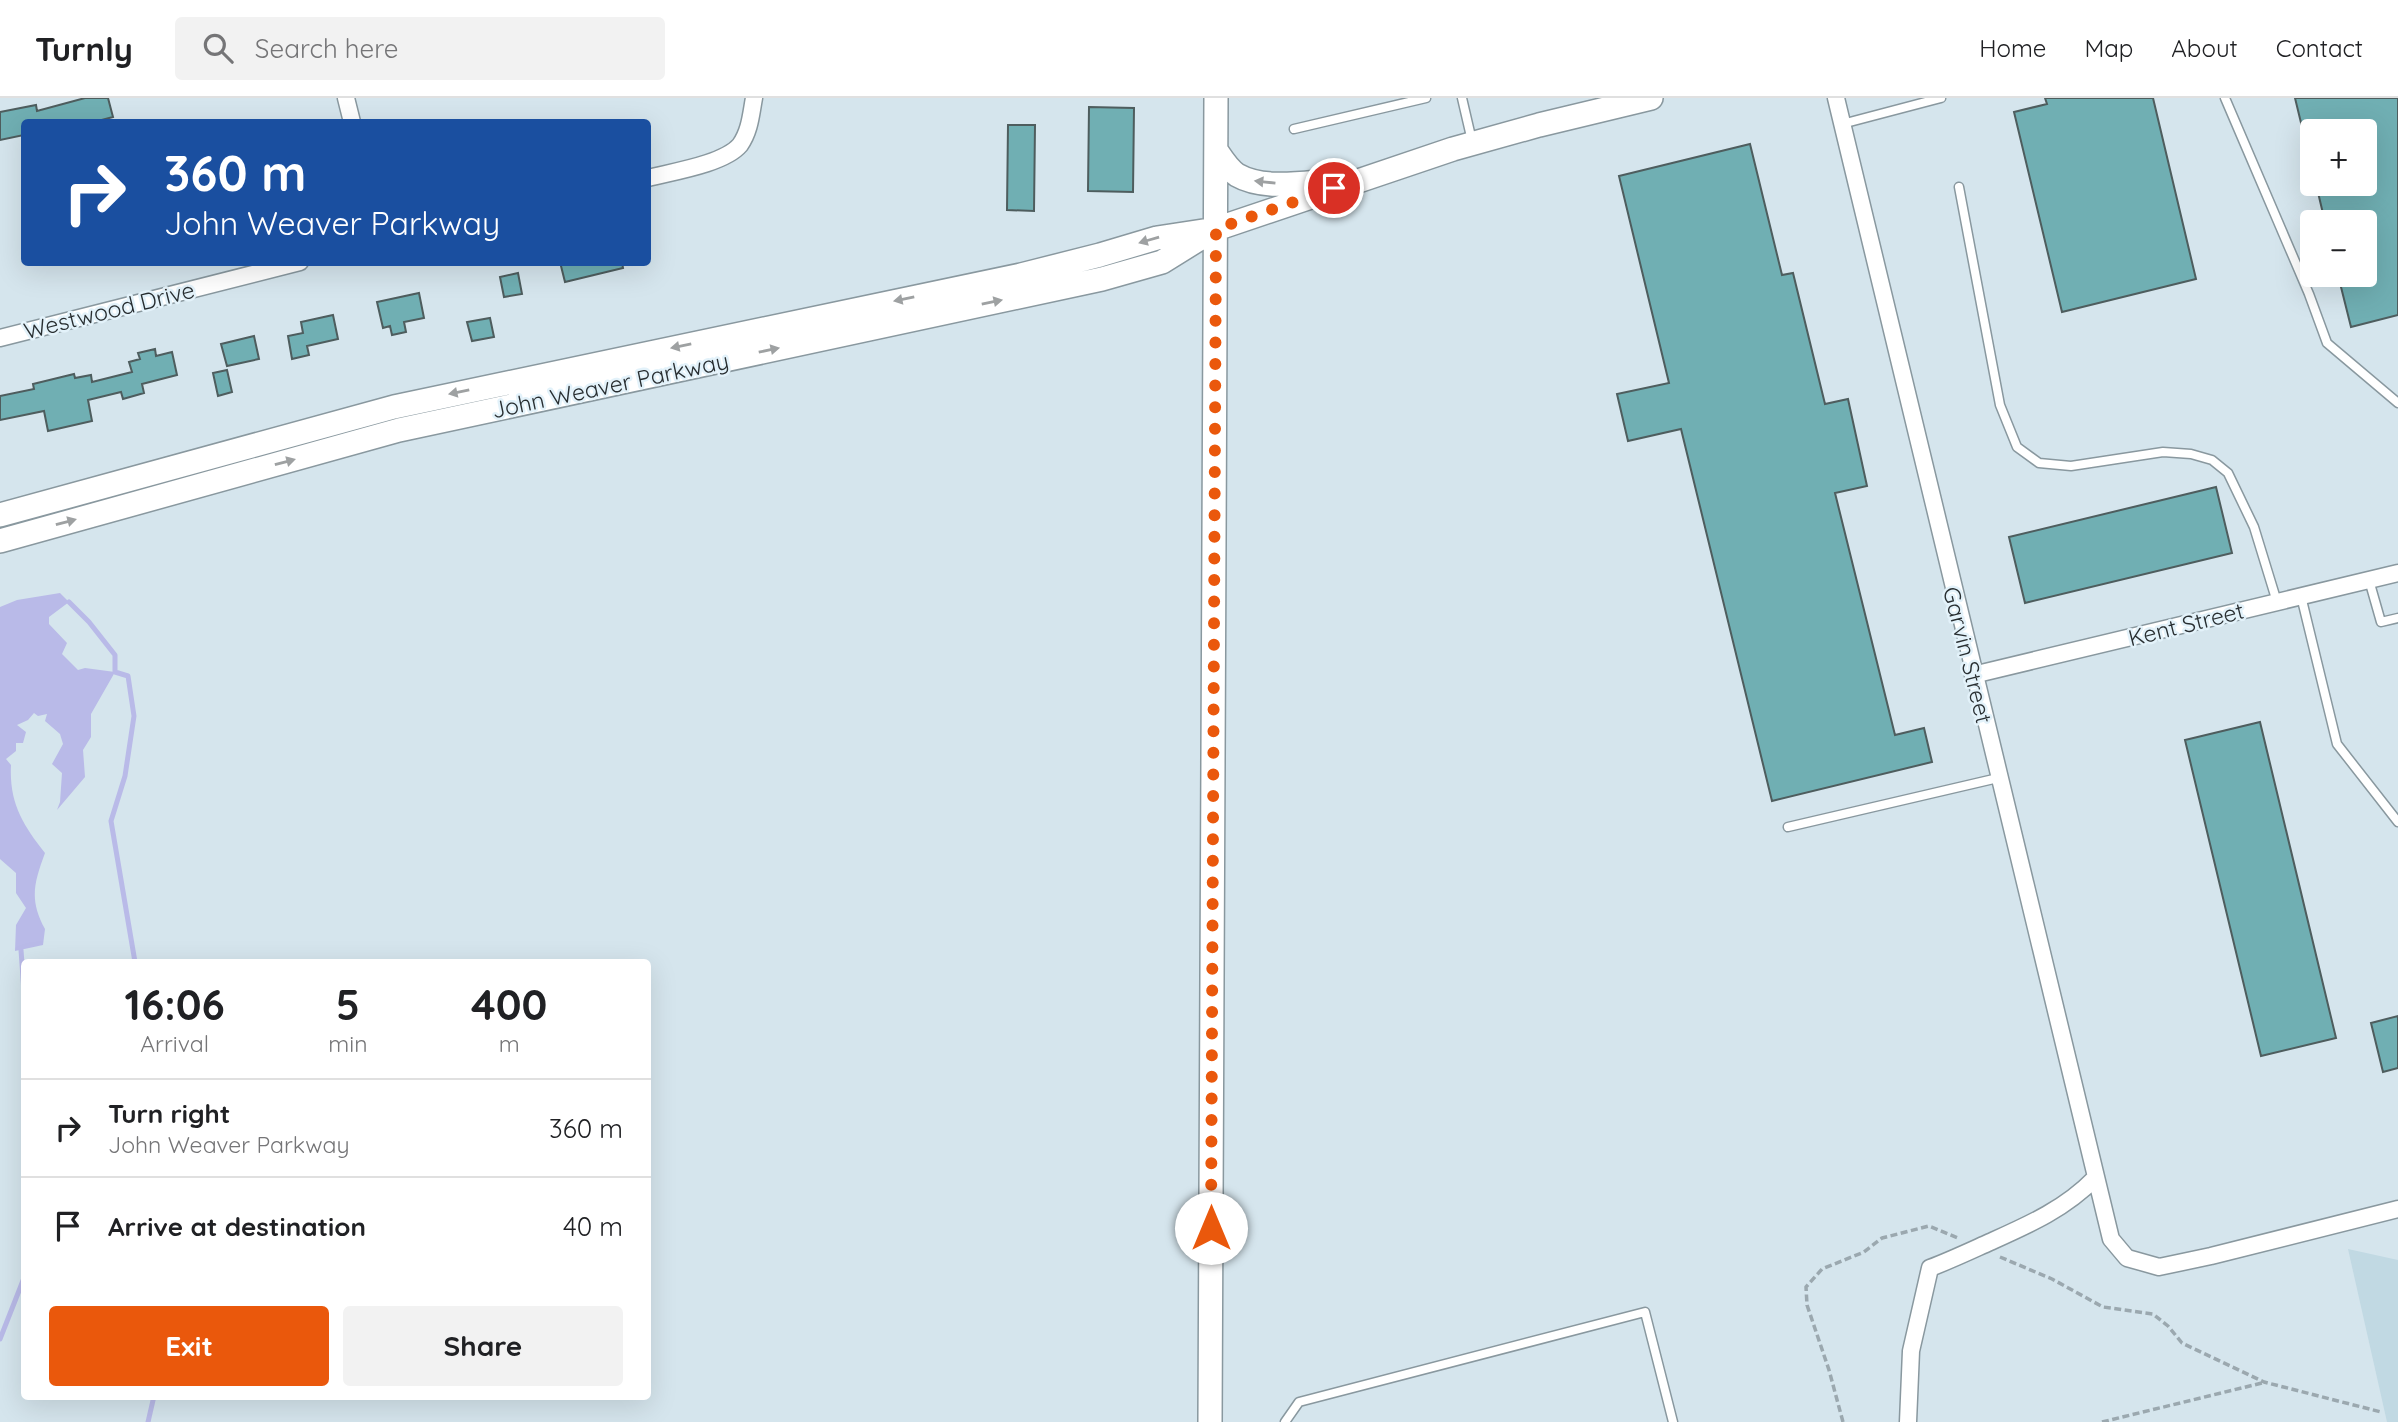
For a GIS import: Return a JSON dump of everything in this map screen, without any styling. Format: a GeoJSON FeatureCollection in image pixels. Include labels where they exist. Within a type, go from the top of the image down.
{"type":"FeatureCollection","features":[{"type":"Feature","properties":{"kind":"main road"},"geometry":{"type":"LineString","coordinates":[[1210,1422],[1216,98]]}},
{"type":"Feature","properties":{"kind":"main road","name":"John Weaver Parkway"},"geometry":{"type":"LineString","coordinates":[[0,514],[394,407],[1007,278],[1100,255],[1157,237],[1216,229],[1472,144],[1651,98]]}},
{"type":"Feature","properties":{"kind":"main road"},"geometry":{"type":"LineString","coordinates":[[1216,150],[1225,164],[1237,174],[1253,180],[1284,184],[1358,180]]}},
{"type":"Feature","properties":{"kind":"main road","name":"John Weaver Parkway"},"geometry":{"type":"LineString","coordinates":[[0,541],[400,430],[1102,279],[1163,262],[1216,229]]}},
{"type":"Feature","properties":{"kind":"street"},"geometry":{"type":"LineString","coordinates":[[346,98],[351,119]]}},
{"type":"Feature","properties":{"kind":"street"},"geometry":{"type":"LineString","coordinates":[[651,177],[710,161],[738,147],[749,128],[754,98]]}},
{"type":"Feature","properties":{"kind":"street","name":"Garvin Street"},"geometry":{"type":"LineString","coordinates":[[1836,98],[2111,1239],[2127,1258],[2159,1266],[2211,1256],[2398,1209]]}},
{"type":"Feature","properties":{"kind":"street","name":"Westwood Drive"},"geometry":{"type":"LineString","coordinates":[[0,338],[284,266]]}},
{"type":"Feature","properties":{"kind":"street","name":"Kent Street"},"geometry":{"type":"LineString","coordinates":[[1973,675],[2398,573]]}},
{"type":"Feature","properties":{"kind":"street"},"geometry":{"type":"LineString","coordinates":[[1908,1422],[1911,1351],[1930,1268],[1967,1255],[2044,1218],[2082,1192],[2095,1178]]}},
{"type":"Feature","properties":{"kind":"lane"},"geometry":{"type":"LineString","coordinates":[[1294,129],[1426,98]]}},
{"type":"Feature","properties":{"kind":"lane"},"geometry":{"type":"LineString","coordinates":[[1462,98],[1472,144]]}},
{"type":"Feature","properties":{"kind":"lane"},"geometry":{"type":"LineString","coordinates":[[1842,124],[1941,98]]}},
{"type":"Feature","properties":{"kind":"lane"},"geometry":{"type":"LineString","coordinates":[[2225,98],[2309,294],[2326,342],[2398,403]]}},
{"type":"Feature","properties":{"kind":"lane"},"geometry":{"type":"LineString","coordinates":[[1959,187],[2000,405],[2017,447],[2039,463],[2071,466],[2163,452],[2191,454],[2212,460],[2228,473],[2254,527],[2277,602]]}},
{"type":"Feature","properties":{"kind":"lane"},"geometry":{"type":"LineString","coordinates":[[2369,580],[2381,622],[2398,618]]}},
{"type":"Feature","properties":{"kind":"lane"},"geometry":{"type":"LineString","coordinates":[[2301,597],[2337,744],[2398,821]]}},
{"type":"Feature","properties":{"kind":"lane"},"geometry":{"type":"LineString","coordinates":[[1788,827],[1998,778]]}},
{"type":"Feature","properties":{"kind":"lane"},"geometry":{"type":"LineString","coordinates":[[1285,1422],[1299,1402],[1645,1312],[1673,1422]]}},
{"type":"Feature","properties":{"kind":"path"},"geometry":{"type":"LineString","coordinates":[[1843,1422],[1807,1305],[1806,1287],[1822,1269],[1864,1252],[1882,1238],[1929,1226],[2052,1279],[2103,1307],[2153,1314],[2168,1326],[2182,1343],[2264,1382],[2381,1412]]}},
{"type":"Feature","properties":{"kind":"path"},"geometry":{"type":"LineString","coordinates":[[2102,1422],[2264,1382]]}},
{"type":"Feature","properties":{"kind":"shaded area"},"geometry":{"type":"Polygon","coordinates":[[[2348,1249],[2398,1260],[2398,1422],[2387,1422],[2348,1249]]]}},
{"type":"Feature","properties":{"kind":"water"},"geometry":{"type":"Polygon","coordinates":[[[60,593],[69,602],[49,617],[49,624],[67,643],[62,654],[78,670],[85,668],[115,672],[91,714],[91,737],[83,750],[85,777],[57,810],[62,773],[52,764],[63,744],[60,734],[45,721],[47,714],[38,716],[34,713],[28,720],[17,725],[26,732],[23,743],[16,743],[16,751],[6,759],[11,765],[12,791],[19,813],[45,853],[38,873],[35,900],[45,929],[43,945],[15,951],[16,925],[26,908],[16,893],[16,873],[0,859],[0,607],[17,600],[60,593]]]}},
{"type":"Feature","properties":{"kind":"building"},"geometry":{"type":"Polygon","coordinates":[[[85,98],[108,98],[113,117],[21,119],[21,136],[0,140],[0,112],[36,105],[37,111],[85,98]]]}},
{"type":"Feature","properties":{"kind":"building"},"geometry":{"type":"Polygon","coordinates":[[[2045,98],[2153,98],[2196,279],[2062,312],[2014,112],[2047,104],[2045,98]]]}},
{"type":"Feature","properties":{"kind":"building"},"geometry":{"type":"Polygon","coordinates":[[[2295,98],[2398,98],[2398,315],[2351,327],[2341,287],[2377,287],[2377,210],[2322,210],[2319,196],[2377,196],[2377,119],[2300,119],[2295,98]]]}},
{"type":"Feature","properties":{"kind":"building"},"geometry":{"type":"Polygon","coordinates":[[[1089,107],[1134,108],[1133,192],[1088,191],[1089,107]]]}},
{"type":"Feature","properties":{"kind":"building"},"geometry":{"type":"Polygon","coordinates":[[[1008,125],[1035,125],[1034,211],[1007,210],[1008,125]]]}},
{"type":"Feature","properties":{"kind":"building"},"geometry":{"type":"Polygon","coordinates":[[[1750,144],[1782,275],[1793,273],[1825,404],[1848,399],[1867,486],[1835,493],[1895,735],[1924,728],[1932,762],[1772,801],[1681,429],[1628,441],[1617,394],[1669,383],[1619,176],[1750,144]]]}},
{"type":"Feature","properties":{"kind":"building"},"geometry":{"type":"Polygon","coordinates":[[[561,266],[623,266],[623,268],[565,282],[561,266]]]}},
{"type":"Feature","properties":{"kind":"building"},"geometry":{"type":"Polygon","coordinates":[[[518,273],[522,294],[504,297],[500,277],[518,273]]]}},
{"type":"Feature","properties":{"kind":"building"},"geometry":{"type":"Polygon","coordinates":[[[419,293],[424,318],[404,322],[406,332],[392,335],[390,326],[383,328],[377,302],[419,293]]]}},
{"type":"Feature","properties":{"kind":"building"},"geometry":{"type":"Polygon","coordinates":[[[333,315],[338,339],[307,346],[309,355],[292,359],[288,336],[303,333],[301,322],[333,315]]]}},
{"type":"Feature","properties":{"kind":"building"},"geometry":{"type":"Polygon","coordinates":[[[490,318],[494,337],[472,341],[467,322],[490,318]]]}},
{"type":"Feature","properties":{"kind":"building"},"geometry":{"type":"Polygon","coordinates":[[[254,336],[259,359],[227,366],[221,344],[254,336]]]}},
{"type":"Feature","properties":{"kind":"building"},"geometry":{"type":"Polygon","coordinates":[[[155,349],[156,356],[172,352],[177,375],[142,384],[144,393],[123,399],[121,392],[88,400],[92,421],[48,431],[44,411],[0,420],[0,396],[34,389],[33,384],[74,374],[75,378],[91,375],[92,382],[132,372],[129,362],[140,359],[138,353],[155,349]]]}},
{"type":"Feature","properties":{"kind":"building"},"geometry":{"type":"Polygon","coordinates":[[[227,370],[232,392],[218,396],[213,373],[227,370]]]}},
{"type":"Feature","properties":{"kind":"building"},"geometry":{"type":"Polygon","coordinates":[[[2216,487],[2232,553],[2025,603],[2009,537],[2216,487]]]}},
{"type":"Feature","properties":{"kind":"building"},"geometry":{"type":"Polygon","coordinates":[[[2260,722],[2336,1038],[2261,1056],[2185,740],[2260,722]]]}},
{"type":"Feature","properties":{"kind":"building"},"geometry":{"type":"Polygon","coordinates":[[[2398,1016],[2398,1068],[2383,1072],[2371,1023],[2398,1016]]]}},
{"type":"Feature","properties":{"kind":"waterway"},"geometry":{"type":"LineString","coordinates":[[69,602],[115,655],[115,672],[128,676],[134,716],[125,776],[111,821],[134,959]]}},
{"type":"Feature","properties":{"kind":"waterway"},"geometry":{"type":"LineString","coordinates":[[21,950],[22,959]]}},
{"type":"Feature","properties":{"kind":"waterway"},"geometry":{"type":"LineString","coordinates":[[0,1339],[21,1286]]}},
{"type":"Feature","properties":{"kind":"waterway"},"geometry":{"type":"LineString","coordinates":[[148,1422],[153,1400]]}},
{"type":"Feature","properties":{"kind":"route"},"geometry":{"type":"LineString","coordinates":[[1211,1228],[1216,229],[1334,188]]}}]}
